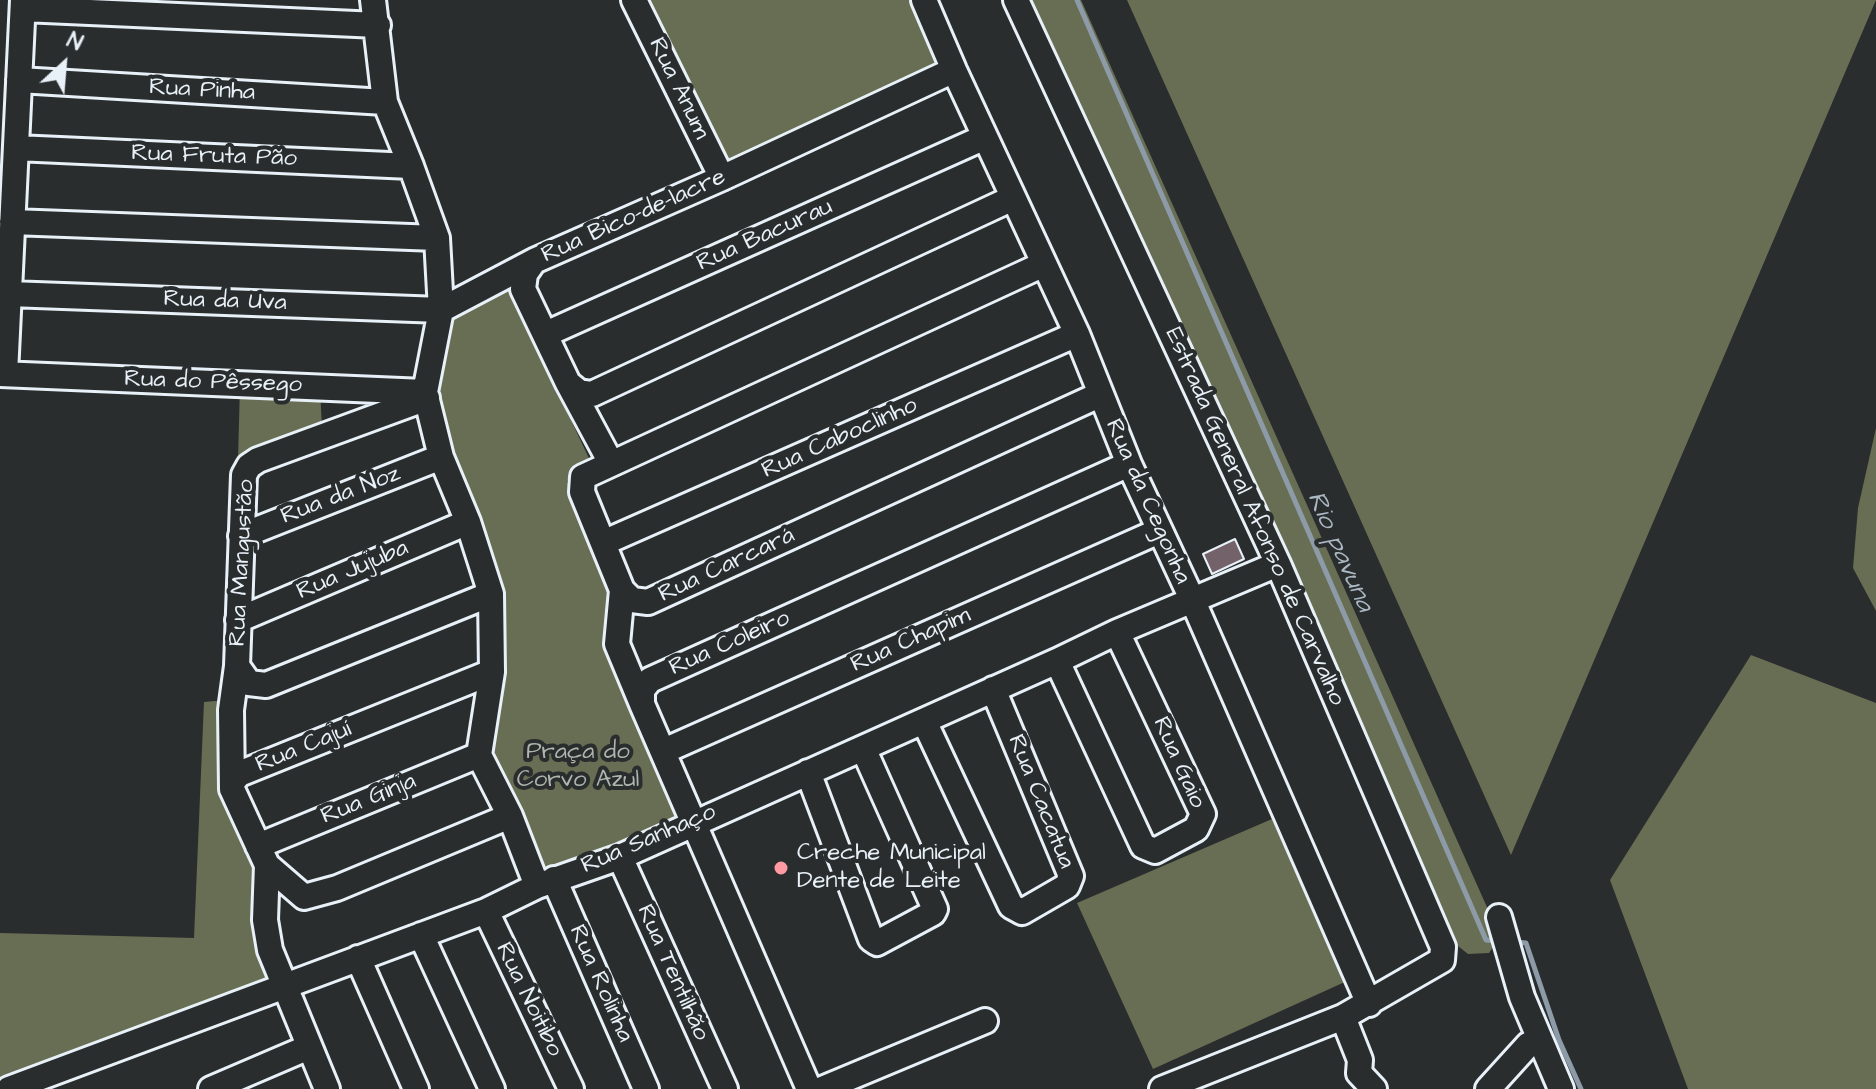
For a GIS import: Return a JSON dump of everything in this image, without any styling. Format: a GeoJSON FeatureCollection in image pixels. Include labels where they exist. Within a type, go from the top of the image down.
{"type":"FeatureCollection","features":[{"type":"Feature","properties":{"kind":"street"},"geometry":{"type":"LineString","coordinates":[[373,0],[385,102],[437,238],[441,310],[426,395],[441,457],[468,522],[491,594],[492,672],[479,755]]}},
{"type":"Feature","properties":{"kind":"street","name":"Rua Anum"},"geometry":{"type":"LineString","coordinates":[[634,0],[722,178]]}},
{"type":"Feature","properties":{"kind":"street","name":"Rua da Cegonha"},"geometry":{"type":"LineString","coordinates":[[924,0],[1077,334],[1129,464],[1192,599],[1369,1004]]}},
{"type":"Feature","properties":{"kind":"street","name":"Estrada General Afonso de Carvalho"},"geometry":{"type":"LineString","coordinates":[[1016,0],[1278,564],[1442,939],[1442,960],[1369,1004]]}},
{"type":"Feature","properties":{"kind":"street"},"geometry":{"type":"LineString","coordinates":[[2,374],[9,294],[23,5],[378,25]]}},
{"type":"Feature","properties":{"kind":"street","name":"Rua Bico-de-lacre"},"geometry":{"type":"LineString","coordinates":[[611,463],[523,289],[525,274],[534,261],[954,70]]}},
{"type":"Feature","properties":{"kind":"street","name":"Rua Pinha"},"geometry":{"type":"LineString","coordinates":[[19,80],[385,102]]}},
{"type":"Feature","properties":{"kind":"street","name":"Rua Bacurau"},"geometry":{"type":"LineString","coordinates":[[546,334],[985,137]]}},
{"type":"Feature","properties":{"kind":"street","name":"Rua Fruta Pão"},"geometry":{"type":"LineString","coordinates":[[16,148],[411,166]]}},
{"type":"Feature","properties":{"kind":"street"},"geometry":{"type":"LineString","coordinates":[[568,383],[579,392],[592,394],[1013,198]]}},
{"type":"Feature","properties":{"kind":"street"},"geometry":{"type":"LineString","coordinates":[[12,222],[437,238]]}},
{"type":"Feature","properties":{"kind":"street"},"geometry":{"type":"LineString","coordinates":[[441,310],[534,261]]}},
{"type":"Feature","properties":{"kind":"street","name":"Rua Carcará"},"geometry":{"type":"LineString","coordinates":[[1044,264],[583,477],[582,492],[622,590],[632,600],[648,602],[1099,395]]}},
{"type":"Feature","properties":{"kind":"street","name":"Rua da Uva"},"geometry":{"type":"LineString","coordinates":[[9,294],[441,310]]}},
{"type":"Feature","properties":{"kind":"street","name":"Rua Caboclinho"},"geometry":{"type":"LineString","coordinates":[[603,543],[1077,334]]}},
{"type":"Feature","properties":{"kind":"street","name":"Rua do Pêssego"},"geometry":{"type":"LineString","coordinates":[[2,374],[426,395]]}},
{"type":"Feature","properties":{"kind":"street","name":"Rua Mangustão"},"geometry":{"type":"LineString","coordinates":[[426,395],[249,466],[244,475],[237,666],[249,683],[266,685],[491,594]]}},
{"type":"Feature","properties":{"kind":"street","name":"Rua da Noz"},"geometry":{"type":"LineString","coordinates":[[241,536],[441,457]]}},
{"type":"Feature","properties":{"kind":"street","name":"Rua Coleiro"},"geometry":{"type":"LineString","coordinates":[[642,704],[642,690],[650,680],[1129,464]]}},
{"type":"Feature","properties":{"kind":"street","name":"Rua Jujuba"},"geometry":{"type":"LineString","coordinates":[[238,620],[468,522]]}},
{"type":"Feature","properties":{"kind":"street","name":"Rua Chapim"},"geometry":{"type":"LineString","coordinates":[[664,751],[1159,531]]}},
{"type":"Feature","properties":{"kind":"street","name":"Rua Sanhaço"},"geometry":{"type":"LineString","coordinates":[[9,1089],[486,911],[545,882],[620,857],[1117,632],[1278,564]]}},
{"type":"Feature","properties":{"kind":"street"},"geometry":{"type":"LineString","coordinates":[[622,590],[617,644],[809,1089]]}},
{"type":"Feature","properties":{"kind":"street","name":"Rua Gaio"},"geometry":{"type":"LineString","coordinates":[[1057,661],[1143,846],[1155,851],[1196,829],[1203,814],[1117,632]]}},
{"type":"Feature","properties":{"kind":"street"},"geometry":{"type":"LineString","coordinates":[[232,789],[231,710],[237,666]]}},
{"type":"Feature","properties":{"kind":"street","name":"Rua Cajuí"},"geometry":{"type":"LineString","coordinates":[[492,672],[239,774],[232,783],[232,789],[262,855],[298,895],[310,897],[510,816]]}},
{"type":"Feature","properties":{"kind":"street","name":"Rua Cacatua"},"geometry":{"type":"LineString","coordinates":[[924,721],[1011,906],[1022,912],[1067,886],[1071,876],[993,689]]}},
{"type":"Feature","properties":{"kind":"street"},"geometry":{"type":"LineString","coordinates":[[808,772],[871,939],[877,943],[933,913],[935,909],[863,748]]}},
{"type":"Feature","properties":{"kind":"street","name":"Rua Rolinha"},"geometry":{"type":"LineString","coordinates":[[479,755],[646,1089]]}},
{"type":"Feature","properties":{"kind":"street","name":"Rua Ginja"},"geometry":{"type":"LineString","coordinates":[[262,855],[479,755]]}},
{"type":"Feature","properties":{"kind":"street"},"geometry":{"type":"LineString","coordinates":[[262,855],[265,920],[270,950],[327,1089]]}},
{"type":"Feature","properties":{"kind":"street","name":"Rua Tentilhão"},"geometry":{"type":"LineString","coordinates":[[620,857],[725,1089]]}},
{"type":"Feature","properties":{"kind":"street","name":"Rua Noitibo"},"geometry":{"type":"LineString","coordinates":[[486,911],[571,1089]]}},
{"type":"Feature","properties":{"kind":"street"},"geometry":{"type":"LineString","coordinates":[[1499,917],[1522,997],[1561,1089]]}},
{"type":"Feature","properties":{"kind":"street"},"geometry":{"type":"LineString","coordinates":[[421,935],[492,1089]]}},
{"type":"Feature","properties":{"kind":"street"},"geometry":{"type":"LineString","coordinates":[[358,958],[416,1089]]}},
{"type":"Feature","properties":{"kind":"street"},"geometry":{"type":"LineString","coordinates":[[1162,1089],[1369,1004]]}},
{"type":"Feature","properties":{"kind":"street"},"geometry":{"type":"LineString","coordinates":[[1343,1017],[1360,1060],[1361,1084]]}},
{"type":"Feature","properties":{"kind":"street"},"geometry":{"type":"LineString","coordinates":[[822,1089],[985,1021]]}},
{"type":"Feature","properties":{"kind":"street"},"geometry":{"type":"LineString","coordinates":[[1488,1089],[1528,1045],[1539,1040]]}},
{"type":"Feature","properties":{"kind":"street"},"geometry":{"type":"LineString","coordinates":[[211,1089],[309,1047]]}},
{"type":"Feature","properties":{"kind":"green space"},"geometry":{"type":"Polygon","coordinates":[[[639,0],[919,0],[948,70],[724,174],[639,0]]]}},
{"type":"Feature","properties":{"kind":"green space"},"geometry":{"type":"Polygon","coordinates":[[[1023,0],[1081,0],[1495,925],[1495,944],[1489,953],[1468,954],[1453,942],[1023,0]]]}},
{"type":"Feature","properties":{"kind":"green space"},"geometry":{"type":"Polygon","coordinates":[[[1127,0],[1876,0],[1511,855],[1127,0]]]}},
{"type":"Feature","properties":{"kind":"green space","name":"Praça do Corvo Azul"},"geometry":{"type":"Polygon","coordinates":[[[511,284],[533,339],[593,467],[567,481],[615,605],[604,634],[684,816],[542,877],[489,755],[500,656],[434,401],[447,316],[511,284]]]}},
{"type":"Feature","properties":{"kind":"green space"},"geometry":{"type":"Polygon","coordinates":[[[240,385],[320,389],[322,428],[238,460],[240,385]]]}},
{"type":"Feature","properties":{"kind":"green space"},"geometry":{"type":"Polygon","coordinates":[[[1876,428],[1876,611],[1853,568],[1858,508],[1876,428]]]}},
{"type":"Feature","properties":{"kind":"green space"},"geometry":{"type":"Polygon","coordinates":[[[1751,655],[1876,703],[1876,1089],[1688,1089],[1610,880],[1751,655]]]}},
{"type":"Feature","properties":{"kind":"green space"},"geometry":{"type":"Polygon","coordinates":[[[226,700],[253,847],[265,988],[0,1085],[0,933],[194,938],[204,702],[226,700]]]}},
{"type":"Feature","properties":{"kind":"green space"},"geometry":{"type":"Polygon","coordinates":[[[1272,819],[1347,981],[1153,1069],[1077,903],[1272,819]]]}},
{"type":"Feature","properties":{"kind":"building"},"geometry":{"type":"Polygon","coordinates":[[[1235,539],[1244,559],[1212,574],[1203,554],[1235,539]]]}},
{"type":"Feature","properties":{"kind":"waterway","name":"Rio pavuna"},"geometry":{"type":"LineString","coordinates":[[1077,0],[1486,940],[1497,941]]}},
{"type":"Feature","properties":{"kind":"waterway","name":"Rio pavuna"},"geometry":{"type":"LineString","coordinates":[[1515,942],[1526,943],[1559,1040],[1581,1089]]}},
{"type":"Feature","properties":{"kind":"place","name":"Creche Municipal Dente de Leite"},"geometry":{"type":"Point","coordinates":[781,868]}}]}
